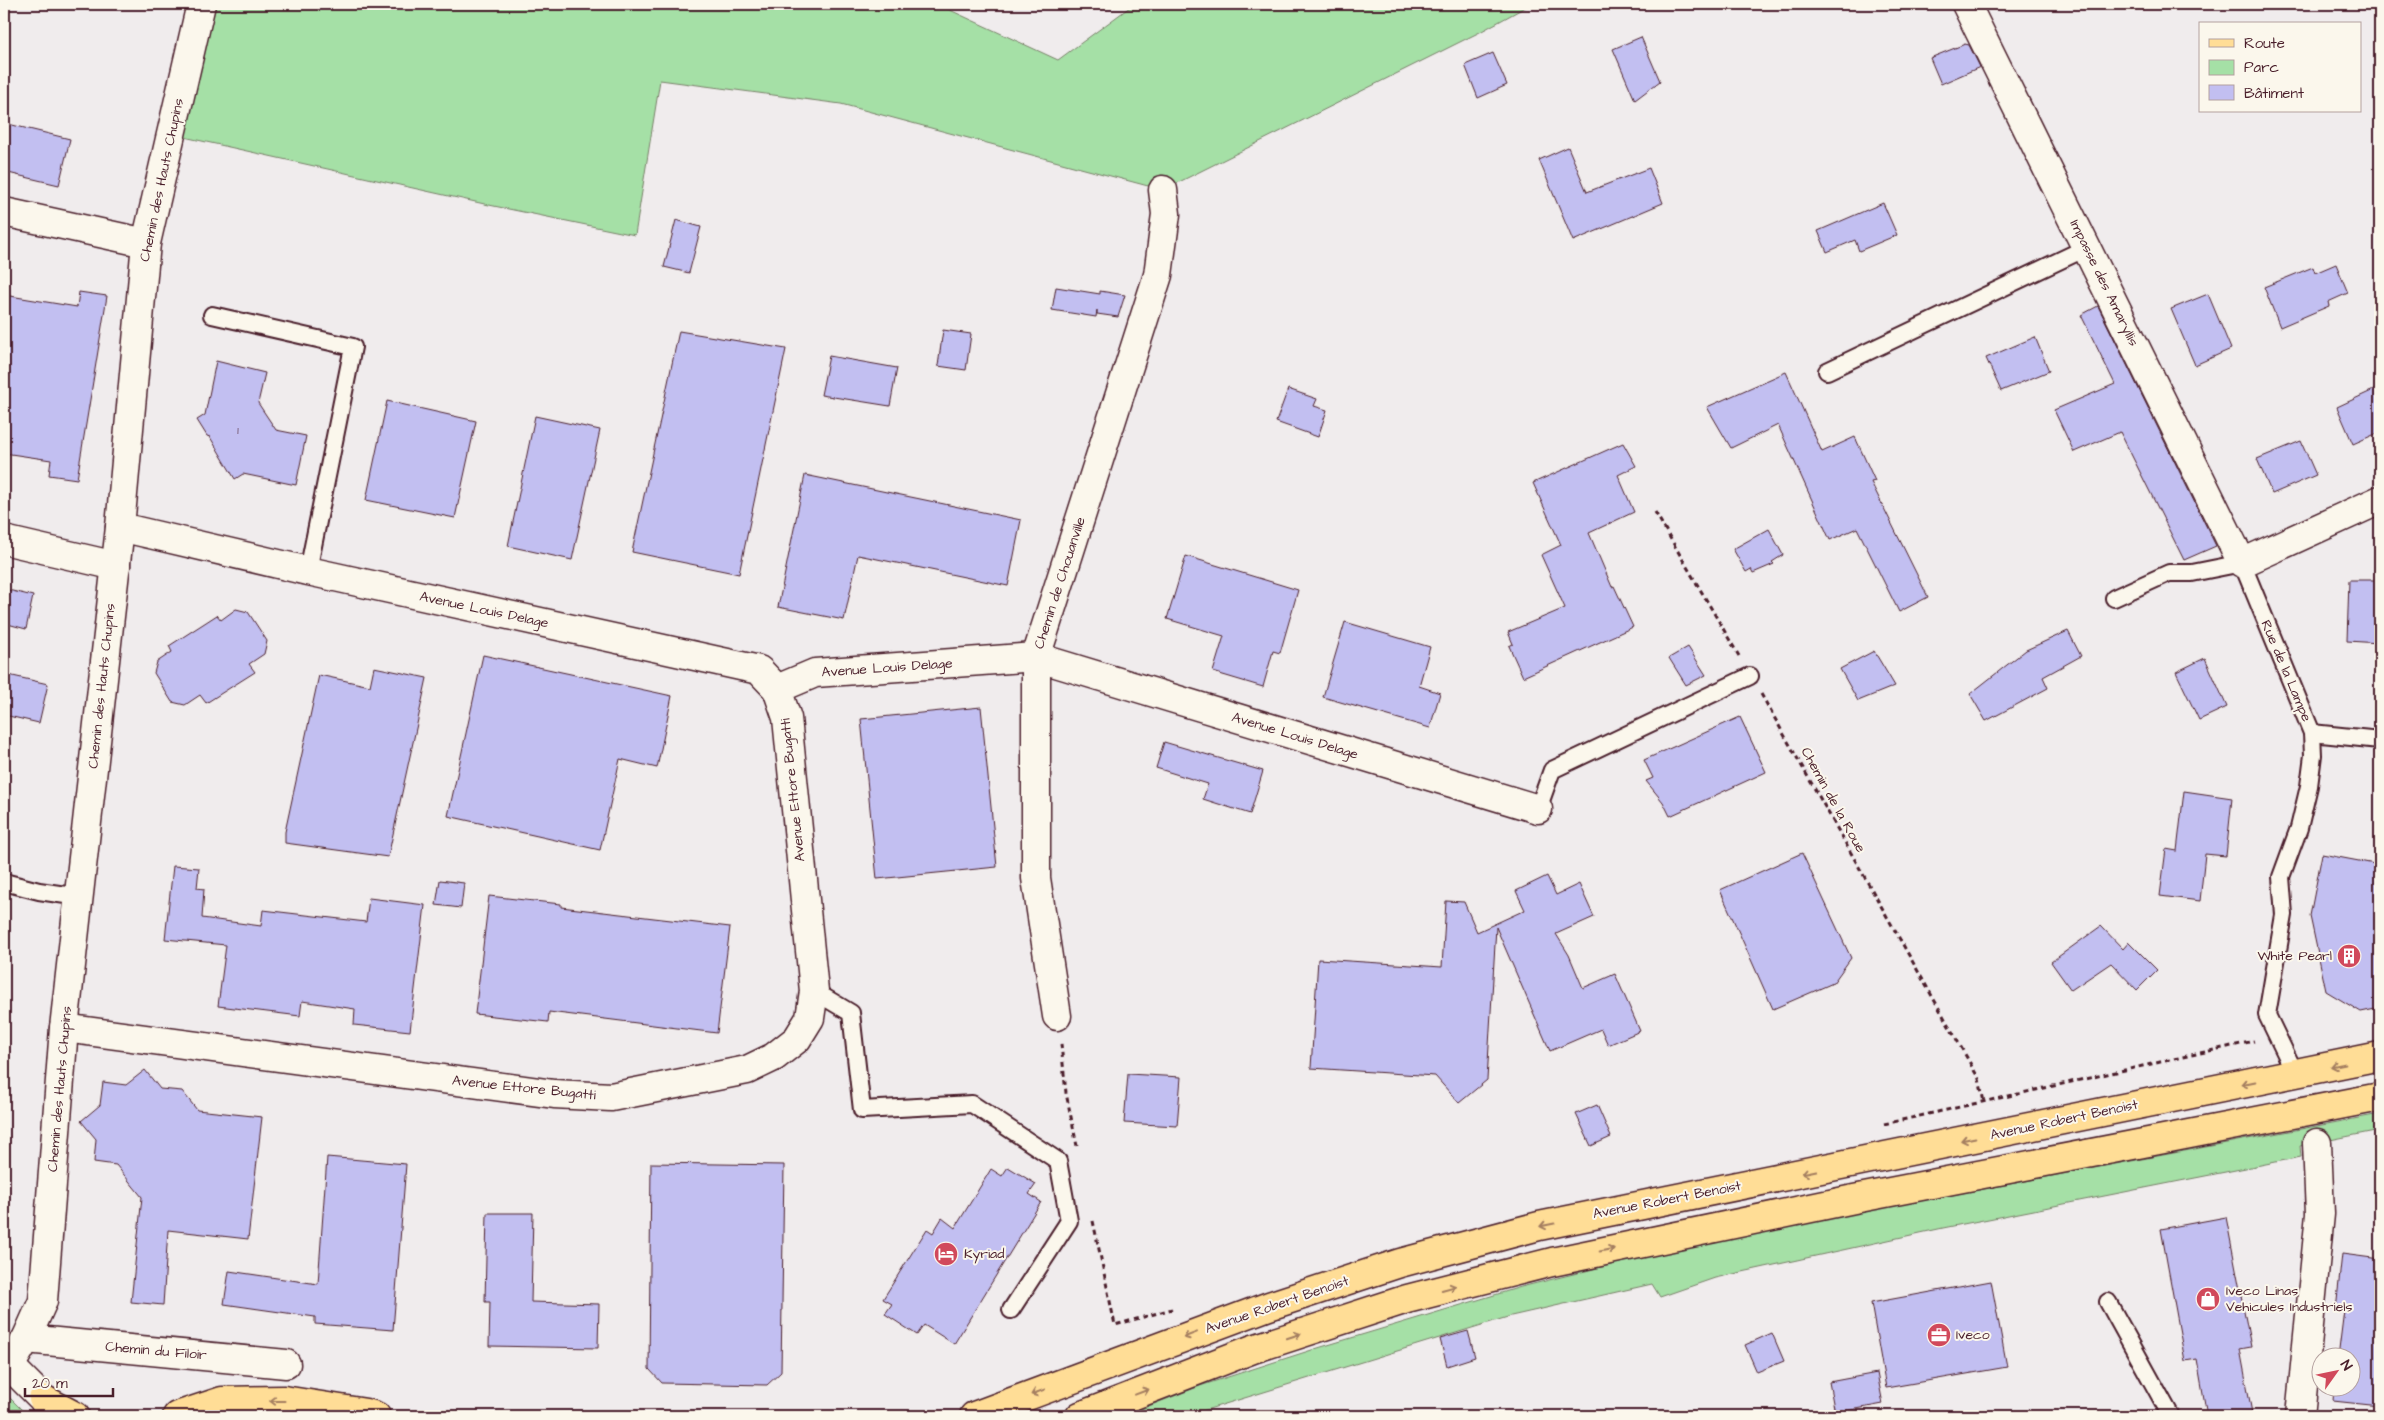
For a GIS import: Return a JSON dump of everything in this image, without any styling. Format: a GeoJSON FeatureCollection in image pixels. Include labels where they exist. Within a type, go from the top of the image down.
{"type":"FeatureCollection","features":[{"type":"Feature","properties":{"kind":"main road","name":"Avenue Robert Benoist"},"geometry":{"type":"LineString","coordinates":[[974,1416],[1269,1306],[1400,1263],[1539,1226],[2380,1056]]}},
{"type":"Feature","properties":{"kind":"main road"},"geometry":{"type":"LineString","coordinates":[[1080,1416],[1262,1346],[1407,1299],[1552,1262],[1854,1199],[2380,1097]]}},
{"type":"Feature","properties":{"kind":"main road"},"geometry":{"type":"LineString","coordinates":[[177,1416],[222,1401],[284,1400],[376,1416]]}},
{"type":"Feature","properties":{"kind":"main road"},"geometry":{"type":"LineString","coordinates":[[47,1408],[75,1416]]}},
{"type":"Feature","properties":{"kind":"street","name":"Chemin des Hauts Chupins"},"geometry":{"type":"LineString","coordinates":[[7,1364],[26,1339],[43,1301],[64,1028],[116,566],[146,244],[201,4]]}},
{"type":"Feature","properties":{"kind":"street","name":"Impasse des Amaryllis"},"geometry":{"type":"LineString","coordinates":[[1966,4],[2242,563]]}},
{"type":"Feature","properties":{"kind":"street","name":"Chemin de Chouanville"},"geometry":{"type":"LineString","coordinates":[[1057,1016],[1036,878],[1036,657],[1158,275],[1166,214],[1163,190]]}},
{"type":"Feature","properties":{"kind":"street"},"geometry":{"type":"LineString","coordinates":[[4,212],[146,244]]}},
{"type":"Feature","properties":{"kind":"street"},"geometry":{"type":"LineString","coordinates":[[2242,563],[2380,500]]}},
{"type":"Feature","properties":{"kind":"street","name":"Avenue Louis Delage"},"geometry":{"type":"LineString","coordinates":[[120,527],[308,571],[759,670],[777,688],[815,674],[1036,657],[1538,809]]}},
{"type":"Feature","properties":{"kind":"street"},"geometry":{"type":"LineString","coordinates":[[4,540],[116,566]]}},
{"type":"Feature","properties":{"kind":"street","name":"Avenue Ettore Bugatti"},"geometry":{"type":"LineString","coordinates":[[64,1028],[554,1094],[611,1097],[747,1070],[774,1057],[797,1039],[810,1018],[814,991],[787,718],[777,688]]}},
{"type":"Feature","properties":{"kind":"street"},"geometry":{"type":"LineString","coordinates":[[2300,1416],[2320,1214],[2317,1143]]}},
{"type":"Feature","properties":{"kind":"street","name":"Chemin du Filoir"},"geometry":{"type":"LineString","coordinates":[[26,1339],[286,1364]]}},
{"type":"Feature","properties":{"kind":"street"},"geometry":{"type":"LineString","coordinates":[[7,1364],[47,1408]]}},
{"type":"Feature","properties":{"kind":"lane"},"geometry":{"type":"LineString","coordinates":[[1826,371],[2086,248]]}},
{"type":"Feature","properties":{"kind":"lane"},"geometry":{"type":"LineString","coordinates":[[212,315],[353,347],[308,571]]}},
{"type":"Feature","properties":{"kind":"lane"},"geometry":{"type":"LineString","coordinates":[[2114,598],[2169,573],[2192,572],[2242,563]]}},
{"type":"Feature","properties":{"kind":"lane","name":"Rue de la Lampe"},"geometry":{"type":"LineString","coordinates":[[2242,563],[2312,733],[2313,755],[2299,828],[2281,877],[2284,915],[2267,1015],[2279,1036],[2295,1073]]}},
{"type":"Feature","properties":{"kind":"lane"},"geometry":{"type":"LineString","coordinates":[[1538,809],[1552,770],[1750,676]]}},
{"type":"Feature","properties":{"kind":"lane"},"geometry":{"type":"LineString","coordinates":[[2312,733],[2380,740]]}},
{"type":"Feature","properties":{"kind":"lane"},"geometry":{"type":"LineString","coordinates":[[4,882],[79,897]]}},
{"type":"Feature","properties":{"kind":"lane"},"geometry":{"type":"LineString","coordinates":[[814,991],[850,1013],[862,1110],[972,1104],[1058,1161],[1069,1221],[1011,1310]]}},
{"type":"Feature","properties":{"kind":"lane"},"geometry":{"type":"LineString","coordinates":[[2108,1302],[2171,1416]]}},
{"type":"Feature","properties":{"kind":"path","name":"Chemin de la Roue"},"geometry":{"type":"LineString","coordinates":[[1655,512],[1979,1079],[1984,1102]]}},
{"type":"Feature","properties":{"kind":"path"},"geometry":{"type":"LineString","coordinates":[[1057,1016],[1066,1093],[1078,1151]]}},
{"type":"Feature","properties":{"kind":"path"},"geometry":{"type":"LineString","coordinates":[[1878,1126],[2279,1036]]}},
{"type":"Feature","properties":{"kind":"path"},"geometry":{"type":"LineString","coordinates":[[1093,1219],[1115,1325],[1182,1306]]}},
{"type":"Feature","properties":{"kind":"green space"},"geometry":{"type":"Polygon","coordinates":[[[215,4],[937,4],[1058,60],[1134,4],[1531,4],[1480,32],[1163,190],[841,104],[660,80],[635,235],[489,205],[184,137],[215,4]]]}},
{"type":"Feature","properties":{"kind":"green space"},"geometry":{"type":"Polygon","coordinates":[[[2380,1114],[2380,1130],[2300,1146],[2301,1157],[1943,1228],[1715,1278],[1660,1297],[1652,1284],[1511,1316],[1186,1416],[1123,1416],[1200,1386],[1318,1348],[1521,1287],[1638,1258],[1777,1228],[2380,1114]]]}},
{"type":"Feature","properties":{"kind":"green space"},"geometry":{"type":"Polygon","coordinates":[[[4,1392],[28,1416],[4,1416],[4,1392]]]}},
{"type":"Feature","properties":{"kind":"building"},"geometry":{"type":"Polygon","coordinates":[[[1641,37],[1660,81],[1635,100],[1613,49],[1641,37]]]}},
{"type":"Feature","properties":{"kind":"building"},"geometry":{"type":"Polygon","coordinates":[[[1965,44],[1969,45],[1980,67],[1941,84],[1930,58],[1965,44]]]}},
{"type":"Feature","properties":{"kind":"building"},"geometry":{"type":"Polygon","coordinates":[[[1493,53],[1507,85],[1478,98],[1465,65],[1493,53]]]}},
{"type":"Feature","properties":{"kind":"building"},"geometry":{"type":"Polygon","coordinates":[[[4,123],[70,139],[59,185],[4,172],[4,123]]]}},
{"type":"Feature","properties":{"kind":"building"},"geometry":{"type":"Polygon","coordinates":[[[1568,147],[1587,192],[1649,168],[1663,203],[1573,241],[1539,160],[1568,147]]]}},
{"type":"Feature","properties":{"kind":"building"},"geometry":{"type":"Polygon","coordinates":[[[1883,203],[1897,235],[1859,251],[1855,240],[1827,252],[1818,231],[1883,203]]]}},
{"type":"Feature","properties":{"kind":"building"},"geometry":{"type":"Polygon","coordinates":[[[676,220],[701,227],[689,273],[664,267],[676,220]]]}},
{"type":"Feature","properties":{"kind":"building"},"geometry":{"type":"Polygon","coordinates":[[[2336,264],[2348,293],[2328,302],[2329,306],[2280,327],[2264,287],[2313,267],[2315,273],[2336,264]]]}},
{"type":"Feature","properties":{"kind":"building"},"geometry":{"type":"Polygon","coordinates":[[[1056,287],[1100,294],[1100,291],[1125,295],[1118,317],[1097,314],[1097,310],[1096,317],[1052,310],[1056,287]]]}},
{"type":"Feature","properties":{"kind":"building"},"geometry":{"type":"Polygon","coordinates":[[[79,292],[107,296],[77,479],[49,475],[51,460],[4,453],[4,295],[77,307],[79,292]]]}},
{"type":"Feature","properties":{"kind":"building"},"geometry":{"type":"Polygon","coordinates":[[[2208,294],[2231,349],[2195,365],[2171,309],[2208,294]]]}},
{"type":"Feature","properties":{"kind":"building"},"geometry":{"type":"Polygon","coordinates":[[[2098,306],[2216,546],[2184,560],[2120,432],[2074,452],[2054,410],[2115,384],[2081,315],[2098,306]]]}},
{"type":"Feature","properties":{"kind":"building"},"geometry":{"type":"Polygon","coordinates":[[[943,330],[971,334],[966,370],[938,366],[943,330]]]}},
{"type":"Feature","properties":{"kind":"building"},"geometry":{"type":"Polygon","coordinates":[[[679,331],[786,349],[739,574],[632,552],[679,331]]]}},
{"type":"Feature","properties":{"kind":"building"},"geometry":{"type":"Polygon","coordinates":[[[2035,337],[2049,371],[2001,391],[1986,358],[2035,337]]]}},
{"type":"Feature","properties":{"kind":"building"},"geometry":{"type":"Polygon","coordinates":[[[829,356],[897,368],[890,406],[821,395],[829,356]]]}},
{"type":"Feature","properties":{"kind":"building"},"geometry":{"type":"Polygon","coordinates":[[[216,361],[265,373],[258,403],[276,430],[306,436],[296,485],[243,474],[235,479],[210,437],[207,436],[197,420],[205,415],[216,361]]]}},
{"type":"Feature","properties":{"kind":"building"},"geometry":{"type":"Polygon","coordinates":[[[1786,372],[1822,452],[1855,437],[1875,481],[1871,482],[1928,597],[1899,612],[1857,528],[1830,540],[1778,425],[1731,448],[1707,407],[1786,372]]]}},
{"type":"Feature","properties":{"kind":"building"},"geometry":{"type":"Polygon","coordinates":[[[2380,387],[2380,432],[2353,444],[2337,407],[2380,387]]]}},
{"type":"Feature","properties":{"kind":"building"},"geometry":{"type":"Polygon","coordinates":[[[1288,389],[1317,399],[1314,406],[1327,410],[1318,437],[1276,422],[1288,389]]]}},
{"type":"Feature","properties":{"kind":"building"},"geometry":{"type":"Polygon","coordinates":[[[387,401],[476,421],[455,518],[366,500],[387,401]]]}},
{"type":"Feature","properties":{"kind":"building"},"geometry":{"type":"Polygon","coordinates":[[[535,416],[600,430],[572,560],[508,546],[535,416]]]}},
{"type":"Feature","properties":{"kind":"building"},"geometry":{"type":"Polygon","coordinates":[[[2301,441],[2316,475],[2272,494],[2257,459],[2301,441]]]}},
{"type":"Feature","properties":{"kind":"building"},"geometry":{"type":"Polygon","coordinates":[[[1623,443],[1636,466],[1618,475],[1634,512],[1589,533],[1612,587],[1614,586],[1633,627],[1523,677],[1509,646],[1513,644],[1508,632],[1565,608],[1541,555],[1561,545],[1533,483],[1623,443]]]}},
{"type":"Feature","properties":{"kind":"building"},"geometry":{"type":"Polygon","coordinates":[[[805,475],[1021,520],[1008,586],[858,555],[844,620],[778,607],[805,475]]]}},
{"type":"Feature","properties":{"kind":"building"},"geometry":{"type":"Polygon","coordinates":[[[1769,529],[1783,555],[1772,562],[1774,564],[1753,573],[1751,569],[1746,572],[1733,549],[1769,529]]]}},
{"type":"Feature","properties":{"kind":"building"},"geometry":{"type":"Polygon","coordinates":[[[1186,556],[1298,590],[1280,653],[1273,651],[1263,687],[1213,672],[1224,636],[1167,619],[1186,556]]]}},
{"type":"Feature","properties":{"kind":"building"},"geometry":{"type":"Polygon","coordinates":[[[2349,580],[2380,580],[2380,643],[2347,641],[2349,580]]]}},
{"type":"Feature","properties":{"kind":"building"},"geometry":{"type":"Polygon","coordinates":[[[4,589],[33,596],[26,629],[4,623],[4,589]]]}},
{"type":"Feature","properties":{"kind":"building"},"geometry":{"type":"Polygon","coordinates":[[[236,609],[248,612],[267,641],[264,654],[249,664],[255,672],[206,703],[200,695],[185,705],[172,702],[154,673],[157,662],[172,652],[169,646],[217,615],[221,620],[236,609]]]}},
{"type":"Feature","properties":{"kind":"building"},"geometry":{"type":"Polygon","coordinates":[[[1345,622],[1430,647],[1419,686],[1440,693],[1430,728],[1323,697],[1345,622]]]}},
{"type":"Feature","properties":{"kind":"building"},"geometry":{"type":"Polygon","coordinates":[[[2068,631],[2081,656],[2043,677],[2048,688],[1986,721],[1970,694],[2026,650],[2068,631]]]}},
{"type":"Feature","properties":{"kind":"building"},"geometry":{"type":"Polygon","coordinates":[[[1688,647],[1706,675],[1686,685],[1669,658],[1688,647]]]}},
{"type":"Feature","properties":{"kind":"building"},"geometry":{"type":"Polygon","coordinates":[[[1874,651],[1895,686],[1858,701],[1840,669],[1874,651]]]}},
{"type":"Feature","properties":{"kind":"building"},"geometry":{"type":"Polygon","coordinates":[[[483,655],[672,696],[657,768],[620,759],[600,850],[448,816],[483,655]]]}},
{"type":"Feature","properties":{"kind":"building"},"geometry":{"type":"Polygon","coordinates":[[[2205,658],[2227,707],[2199,720],[2176,672],[2205,658]]]}},
{"type":"Feature","properties":{"kind":"building"},"geometry":{"type":"Polygon","coordinates":[[[374,667],[427,678],[388,857],[285,843],[285,832],[319,675],[370,686],[374,667]]]}},
{"type":"Feature","properties":{"kind":"building"},"geometry":{"type":"Polygon","coordinates":[[[4,674],[48,684],[39,723],[4,715],[4,674]]]}},
{"type":"Feature","properties":{"kind":"building"},"geometry":{"type":"Polygon","coordinates":[[[981,707],[997,867],[877,879],[861,719],[981,707]]]}},
{"type":"Feature","properties":{"kind":"building"},"geometry":{"type":"Polygon","coordinates":[[[1740,717],[1766,772],[1670,816],[1663,802],[1646,781],[1653,778],[1644,760],[1740,717]]]}},
{"type":"Feature","properties":{"kind":"building"},"geometry":{"type":"Polygon","coordinates":[[[1164,742],[1263,771],[1250,814],[1203,799],[1208,784],[1156,768],[1164,742]]]}},
{"type":"Feature","properties":{"kind":"building"},"geometry":{"type":"Polygon","coordinates":[[[2184,791],[2232,798],[2226,856],[2205,854],[2200,901],[2160,896],[2166,849],[2177,851],[2184,791]]]}},
{"type":"Feature","properties":{"kind":"building"},"geometry":{"type":"Polygon","coordinates":[[[1802,853],[1851,958],[1833,983],[1773,1009],[1720,890],[1802,853]]]}},
{"type":"Feature","properties":{"kind":"building","name":"White Pearl"},"geometry":{"type":"Polygon","coordinates":[[[2322,854],[2380,865],[2380,1008],[2361,1012],[2326,991],[2310,916],[2322,854]]]}},
{"type":"Feature","properties":{"kind":"building"},"geometry":{"type":"Polygon","coordinates":[[[173,866],[199,868],[197,888],[204,889],[202,918],[261,926],[263,910],[366,922],[369,898],[425,905],[410,1031],[354,1025],[355,1009],[302,1001],[300,1016],[218,1006],[226,945],[165,939],[173,866]]]}},
{"type":"Feature","properties":{"kind":"building"},"geometry":{"type":"Polygon","coordinates":[[[1547,876],[1556,895],[1579,884],[1594,917],[1556,934],[1569,955],[1583,988],[1615,974],[1640,1031],[1608,1045],[1601,1029],[1550,1051],[1496,927],[1487,1080],[1459,1103],[1435,1076],[1311,1068],[1318,959],[1442,967],[1446,901],[1464,902],[1477,932],[1525,910],[1516,891],[1547,876]]]}},
{"type":"Feature","properties":{"kind":"building"},"geometry":{"type":"Polygon","coordinates":[[[440,880],[464,883],[461,908],[436,905],[440,880]]]}},
{"type":"Feature","properties":{"kind":"building"},"geometry":{"type":"Polygon","coordinates":[[[489,896],[561,904],[561,907],[730,927],[717,1033],[549,1012],[548,1022],[475,1014],[489,896]]]}},
{"type":"Feature","properties":{"kind":"building"},"geometry":{"type":"Polygon","coordinates":[[[2101,926],[2123,949],[2129,942],[2157,970],[2137,990],[2111,963],[2071,990],[2051,962],[2101,926]]]}},
{"type":"Feature","properties":{"kind":"building"},"geometry":{"type":"Polygon","coordinates":[[[145,1070],[160,1089],[182,1091],[197,1110],[262,1117],[248,1239],[168,1230],[163,1305],[131,1302],[142,1197],[116,1165],[94,1162],[96,1139],[81,1121],[100,1105],[103,1082],[126,1085],[145,1070]]]}},
{"type":"Feature","properties":{"kind":"building"},"geometry":{"type":"Polygon","coordinates":[[[1128,1074],[1181,1077],[1177,1126],[1124,1123],[1128,1074]]]}},
{"type":"Feature","properties":{"kind":"building"},"geometry":{"type":"Polygon","coordinates":[[[1597,1105],[1611,1137],[1591,1146],[1576,1114],[1597,1105]]]}},
{"type":"Feature","properties":{"kind":"building"},"geometry":{"type":"Polygon","coordinates":[[[327,1157],[406,1164],[393,1330],[315,1324],[315,1317],[224,1304],[229,1271],[318,1284],[327,1157]]]}},
{"type":"Feature","properties":{"kind":"building"},"geometry":{"type":"Polygon","coordinates":[[[651,1163],[784,1165],[781,1372],[767,1385],[662,1383],[649,1369],[651,1163]]]}},
{"type":"Feature","properties":{"kind":"building","name":"Kyriad"},"geometry":{"type":"Polygon","coordinates":[[[1008,1167],[1036,1184],[1029,1194],[1041,1202],[954,1344],[924,1325],[917,1335],[885,1314],[892,1304],[883,1299],[927,1229],[933,1233],[942,1218],[955,1228],[991,1169],[1002,1176],[1008,1167]]]}},
{"type":"Feature","properties":{"kind":"building"},"geometry":{"type":"Polygon","coordinates":[[[487,1213],[533,1213],[531,1302],[599,1304],[598,1348],[489,1346],[490,1302],[485,1302],[487,1213]]]}},
{"type":"Feature","properties":{"kind":"building","name":"Iveco Linas Vehicules Industriels"},"geometry":{"type":"Polygon","coordinates":[[[2226,1217],[2251,1347],[2240,1349],[2252,1413],[2233,1416],[2207,1416],[2197,1359],[2185,1361],[2161,1229],[2226,1217]]]}},
{"type":"Feature","properties":{"kind":"building"},"geometry":{"type":"Polygon","coordinates":[[[2342,1254],[2380,1259],[2380,1406],[2333,1401],[2333,1398],[2362,1398],[2362,1348],[2339,1348],[2344,1310],[2336,1309],[2342,1254]]]}},
{"type":"Feature","properties":{"kind":"building","name":"Iveco"},"geometry":{"type":"Polygon","coordinates":[[[1991,1281],[2007,1367],[1886,1388],[1871,1303],[1991,1281]]]}},
{"type":"Feature","properties":{"kind":"building"},"geometry":{"type":"Polygon","coordinates":[[[1468,1331],[1475,1357],[1447,1366],[1440,1339],[1468,1331]]]}},
{"type":"Feature","properties":{"kind":"building"},"geometry":{"type":"Polygon","coordinates":[[[1772,1333],[1784,1361],[1757,1372],[1745,1345],[1772,1333]]]}},
{"type":"Feature","properties":{"kind":"building"},"geometry":{"type":"Polygon","coordinates":[[[1877,1373],[1883,1404],[1835,1413],[1829,1382],[1877,1373]]]}},
{"type":"Feature","properties":{"kind":"place","name":"White Pearl"},"geometry":{"type":"Point","coordinates":[2349,956]}},
{"type":"Feature","properties":{"kind":"place","name":"Kyriad"},"geometry":{"type":"Point","coordinates":[946,1254]}},
{"type":"Feature","properties":{"kind":"place","name":"Iveco Linas Vehicules Industriels"},"geometry":{"type":"Point","coordinates":[2208,1299]}},
{"type":"Feature","properties":{"kind":"place","name":"Iveco"},"geometry":{"type":"Point","coordinates":[1939,1335]}}]}
